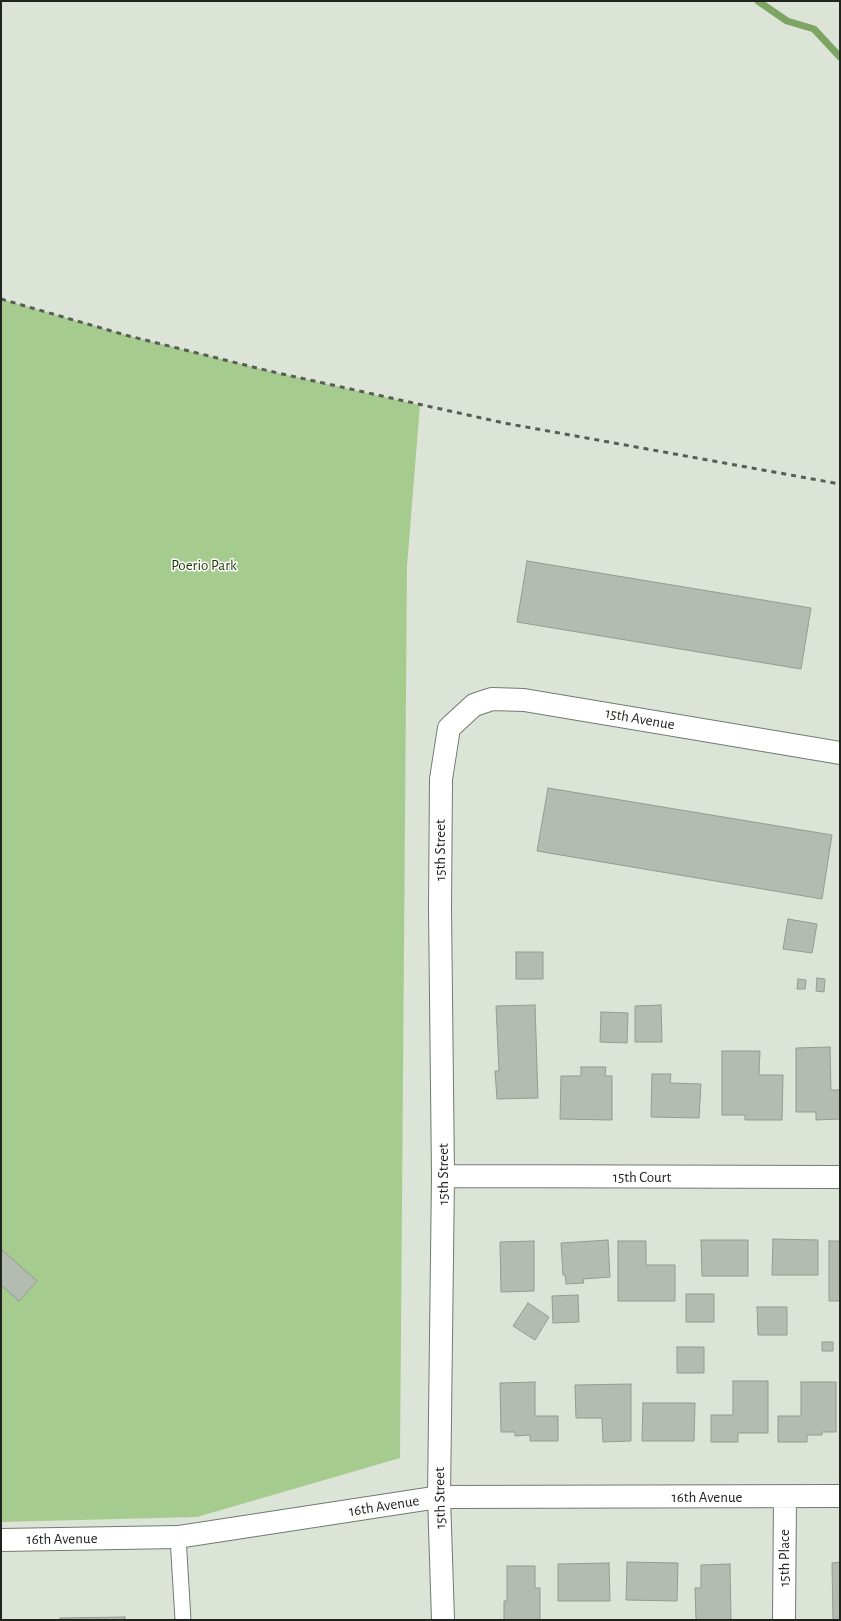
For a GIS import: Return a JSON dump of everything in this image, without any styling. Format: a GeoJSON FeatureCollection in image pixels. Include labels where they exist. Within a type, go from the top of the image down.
{"type":"FeatureCollection","features":[{"type":"Feature","properties":{"kind":"street","name":"15th Avenue"},"geometry":{"type":"LineString","coordinates":[[449,728],[474,705],[492,699],[524,700],[840,753]]}},
{"type":"Feature","properties":{"kind":"street","name":"15th Street"},"geometry":{"type":"LineString","coordinates":[[443,1620],[439,1497],[443,1176],[440,908],[441,779],[449,728]]}},
{"type":"Feature","properties":{"kind":"street","name":"15th Court"},"geometry":{"type":"LineString","coordinates":[[443,1176],[840,1177]]}},
{"type":"Feature","properties":{"kind":"street","name":"16th Avenue"},"geometry":{"type":"LineString","coordinates":[[1,1540],[178,1537],[439,1497],[840,1496]]}},
{"type":"Feature","properties":{"kind":"street","name":"15th Place"},"geometry":{"type":"LineString","coordinates":[[784,1620],[785,1497]]}},
{"type":"Feature","properties":{"kind":"lane"},"geometry":{"type":"LineString","coordinates":[[178,1537],[183,1620]]}},
{"type":"Feature","properties":{"kind":"green space","name":"Poerio Park"},"geometry":{"type":"Polygon","coordinates":[[[1,299],[129,336],[269,371],[420,405],[407,566],[400,1458],[197,1517],[1,1522],[1,299]]]}},
{"type":"Feature","properties":{"kind":"building"},"geometry":{"type":"Polygon","coordinates":[[[527,561],[811,608],[801,669],[517,622],[527,561]]]}},
{"type":"Feature","properties":{"kind":"building"},"geometry":{"type":"Polygon","coordinates":[[[548,788],[832,835],[822,899],[537,851],[548,788]]]}},
{"type":"Feature","properties":{"kind":"building"},"geometry":{"type":"Polygon","coordinates":[[[788,919],[817,924],[812,953],[783,949],[788,919]]]}},
{"type":"Feature","properties":{"kind":"building"},"geometry":{"type":"Polygon","coordinates":[[[516,952],[543,952],[543,979],[516,979],[516,952]]]}},
{"type":"Feature","properties":{"kind":"building"},"geometry":{"type":"Polygon","coordinates":[[[817,978],[825,979],[824,992],[816,991],[817,978]]]}},
{"type":"Feature","properties":{"kind":"building"},"geometry":{"type":"Polygon","coordinates":[[[798,979],[806,980],[805,989],[797,989],[798,979]]]}},
{"type":"Feature","properties":{"kind":"building"},"geometry":{"type":"Polygon","coordinates":[[[535,1005],[538,1098],[497,1099],[495,1071],[499,1071],[496,1006],[535,1005]]]}},
{"type":"Feature","properties":{"kind":"building"},"geometry":{"type":"Polygon","coordinates":[[[661,1005],[662,1042],[635,1042],[635,1006],[661,1005]]]}},
{"type":"Feature","properties":{"kind":"building"},"geometry":{"type":"Polygon","coordinates":[[[601,1012],[628,1013],[627,1043],[600,1042],[601,1012]]]}},
{"type":"Feature","properties":{"kind":"building"},"geometry":{"type":"Polygon","coordinates":[[[830,1047],[831,1090],[840,1090],[840,1119],[816,1120],[816,1112],[796,1112],[796,1048],[830,1047]]]}},
{"type":"Feature","properties":{"kind":"building"},"geometry":{"type":"Polygon","coordinates":[[[722,1051],[760,1051],[759,1075],[783,1075],[782,1120],[745,1120],[745,1115],[722,1115],[722,1051]]]}},
{"type":"Feature","properties":{"kind":"building"},"geometry":{"type":"Polygon","coordinates":[[[581,1067],[606,1067],[605,1076],[612,1076],[612,1120],[560,1119],[561,1076],[581,1076],[581,1067]]]}},
{"type":"Feature","properties":{"kind":"building"},"geometry":{"type":"Polygon","coordinates":[[[652,1074],[671,1074],[670,1083],[701,1084],[699,1118],[651,1117],[652,1074]]]}},
{"type":"Feature","properties":{"kind":"building"},"geometry":{"type":"Polygon","coordinates":[[[773,1239],[818,1240],[818,1275],[772,1275],[773,1239]]]}},
{"type":"Feature","properties":{"kind":"building"},"geometry":{"type":"Polygon","coordinates":[[[608,1240],[610,1277],[583,1279],[584,1283],[566,1284],[565,1275],[563,1275],[561,1243],[608,1240]]]}},
{"type":"Feature","properties":{"kind":"building"},"geometry":{"type":"Polygon","coordinates":[[[701,1240],[748,1240],[748,1276],[702,1276],[701,1240]]]}},
{"type":"Feature","properties":{"kind":"building"},"geometry":{"type":"Polygon","coordinates":[[[534,1241],[534,1291],[501,1292],[500,1242],[534,1241]]]}},
{"type":"Feature","properties":{"kind":"building"},"geometry":{"type":"Polygon","coordinates":[[[618,1241],[646,1241],[646,1265],[675,1265],[675,1301],[618,1301],[618,1241]]]}},
{"type":"Feature","properties":{"kind":"building"},"geometry":{"type":"Polygon","coordinates":[[[829,1241],[840,1241],[840,1301],[829,1301],[829,1241]]]}},
{"type":"Feature","properties":{"kind":"building"},"geometry":{"type":"Polygon","coordinates":[[[1,1249],[37,1281],[19,1301],[1,1285],[1,1249]]]}},
{"type":"Feature","properties":{"kind":"building"},"geometry":{"type":"Polygon","coordinates":[[[686,1294],[714,1294],[714,1322],[686,1322],[686,1294]]]}},
{"type":"Feature","properties":{"kind":"building"},"geometry":{"type":"Polygon","coordinates":[[[578,1295],[579,1322],[553,1323],[552,1296],[578,1295]]]}},
{"type":"Feature","properties":{"kind":"building"},"geometry":{"type":"Polygon","coordinates":[[[528,1303],[549,1317],[535,1340],[513,1326],[528,1303]]]}},
{"type":"Feature","properties":{"kind":"building"},"geometry":{"type":"Polygon","coordinates":[[[757,1307],[787,1307],[787,1335],[758,1335],[757,1307]]]}},
{"type":"Feature","properties":{"kind":"building"},"geometry":{"type":"Polygon","coordinates":[[[822,1342],[833,1342],[833,1351],[822,1351],[822,1342]]]}},
{"type":"Feature","properties":{"kind":"building"},"geometry":{"type":"Polygon","coordinates":[[[677,1347],[704,1347],[704,1373],[677,1373],[677,1347]]]}},
{"type":"Feature","properties":{"kind":"building"},"geometry":{"type":"Polygon","coordinates":[[[733,1381],[768,1381],[768,1433],[738,1433],[738,1442],[711,1442],[711,1415],[733,1415],[733,1381]]]}},
{"type":"Feature","properties":{"kind":"building"},"geometry":{"type":"Polygon","coordinates":[[[535,1382],[535,1416],[558,1416],[558,1441],[530,1441],[530,1435],[515,1436],[515,1432],[501,1432],[500,1383],[535,1382]]]}},
{"type":"Feature","properties":{"kind":"building"},"geometry":{"type":"Polygon","coordinates":[[[801,1382],[836,1382],[836,1432],[822,1432],[822,1435],[807,1435],[807,1442],[778,1442],[778,1416],[801,1416],[801,1382]]]}},
{"type":"Feature","properties":{"kind":"building"},"geometry":{"type":"Polygon","coordinates":[[[631,1384],[631,1441],[603,1442],[602,1418],[576,1418],[575,1385],[631,1384]]]}},
{"type":"Feature","properties":{"kind":"building"},"geometry":{"type":"Polygon","coordinates":[[[643,1403],[695,1403],[694,1441],[642,1441],[643,1403]]]}},
{"type":"Feature","properties":{"kind":"building"},"geometry":{"type":"Polygon","coordinates":[[[627,1562],[678,1563],[677,1601],[626,1600],[627,1562]]]}},
{"type":"Feature","properties":{"kind":"building"},"geometry":{"type":"Polygon","coordinates":[[[840,1562],[840,1620],[833,1620],[832,1563],[840,1562]]]}},
{"type":"Feature","properties":{"kind":"building"},"geometry":{"type":"Polygon","coordinates":[[[609,1563],[610,1601],[558,1601],[558,1564],[609,1563]]]}},
{"type":"Feature","properties":{"kind":"building"},"geometry":{"type":"Polygon","coordinates":[[[730,1564],[731,1620],[696,1620],[695,1588],[701,1588],[701,1565],[730,1564]]]}},
{"type":"Feature","properties":{"kind":"building"},"geometry":{"type":"Polygon","coordinates":[[[507,1566],[535,1566],[535,1588],[540,1588],[540,1620],[504,1620],[504,1601],[507,1601],[507,1566]]]}},
{"type":"Feature","properties":{"kind":"building"},"geometry":{"type":"Polygon","coordinates":[[[125,1617],[125,1620],[60,1620],[60,1618],[125,1617]]]}},
{"type":"Feature","properties":{"kind":"waterway"},"geometry":{"type":"LineString","coordinates":[[758,1],[787,21],[814,29],[840,57]]}},
{"type":"Feature","properties":{"kind":"railway"},"geometry":{"type":"LineString","coordinates":[[1,299],[129,336],[269,371],[504,423],[840,484]]}}]}
